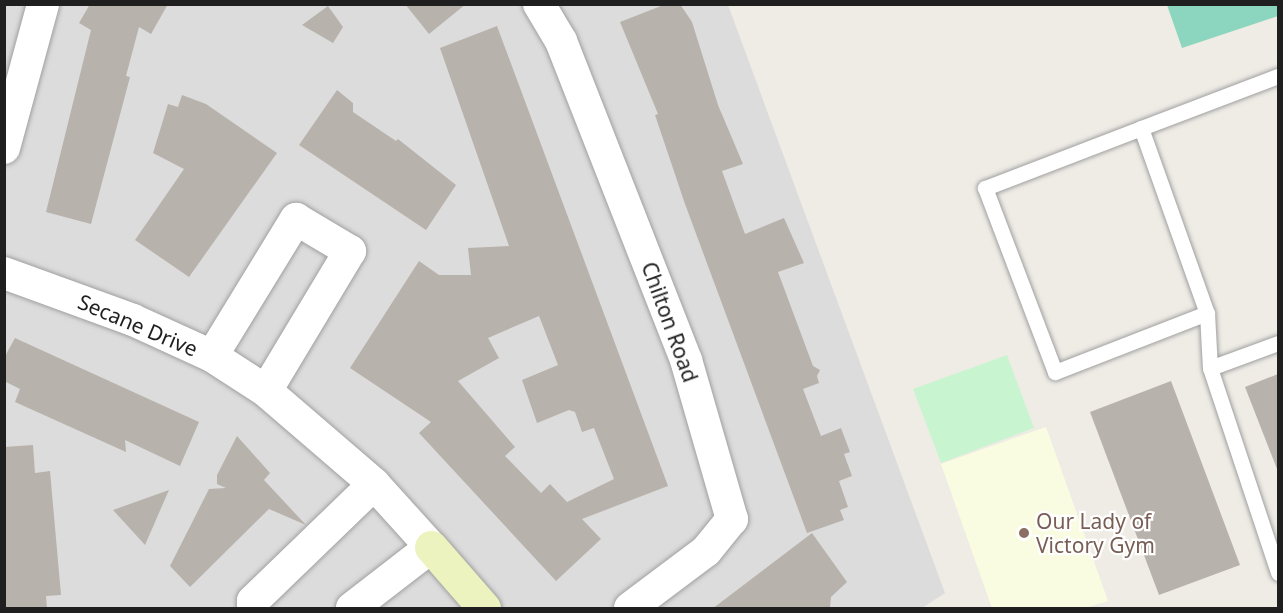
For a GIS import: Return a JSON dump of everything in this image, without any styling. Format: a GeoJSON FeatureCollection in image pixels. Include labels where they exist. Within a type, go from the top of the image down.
{"type":"FeatureCollection","features":[{"type":"Feature","properties":{"kind":"street"},"geometry":{"type":"LineString","coordinates":[[4,148],[43,4]]}},
{"type":"Feature","properties":{"kind":"street","name":"Chilton Road"},"geometry":{"type":"LineString","coordinates":[[539,4],[561,41],[686,360],[732,519],[706,551],[630,609]]}},
{"type":"Feature","properties":{"kind":"street"},"geometry":{"type":"LineString","coordinates":[[212,356],[296,219],[350,251],[266,391]]}},
{"type":"Feature","properties":{"kind":"street","name":"Secane Drive"},"geometry":{"type":"LineString","coordinates":[[4,273],[133,320],[212,356],[266,391],[377,488],[431,547]]}},
{"type":"Feature","properties":{"kind":"street"},"geometry":{"type":"LineString","coordinates":[[253,609],[253,601],[377,488]]}},
{"type":"Feature","properties":{"kind":"street"},"geometry":{"type":"LineString","coordinates":[[352,609],[431,547],[484,609]]}},
{"type":"Feature","properties":{"kind":"lane"},"geometry":{"type":"LineString","coordinates":[[1207,313],[1055,372],[985,188],[1278,76]]}},
{"type":"Feature","properties":{"kind":"lane"},"geometry":{"type":"LineString","coordinates":[[1141,128],[1207,313],[1210,368],[1278,573]]}},
{"type":"Feature","properties":{"kind":"lane"},"geometry":{"type":"LineString","coordinates":[[1210,368],[1278,343]]}},
{"type":"Feature","properties":{"kind":"shaded area"},"geometry":{"type":"Polygon","coordinates":[[[4,5],[728,5],[945,593],[922,608],[5,608],[4,5]]]}},
{"type":"Feature","properties":{"kind":"shaded area","name":"Our Lady of Victory Gym"},"geometry":{"type":"Polygon","coordinates":[[[1046,427],[1108,601],[1085,608],[992,608],[941,464],[1046,427]]]}},
{"type":"Feature","properties":{"kind":"green space"},"geometry":{"type":"Polygon","coordinates":[[[1167,5],[1278,5],[1278,16],[1182,48],[1167,5]]]}},
{"type":"Feature","properties":{"kind":"green space"},"geometry":{"type":"Polygon","coordinates":[[[1007,355],[1034,428],[941,463],[913,389],[1007,355]]]}},
{"type":"Feature","properties":{"kind":"building"},"geometry":{"type":"Polygon","coordinates":[[[90,4],[168,4],[151,34],[139,27],[126,76],[130,77],[91,224],[46,212],[91,30],[79,23],[90,4]]]}},
{"type":"Feature","properties":{"kind":"building"},"geometry":{"type":"Polygon","coordinates":[[[405,4],[466,4],[429,34],[405,4]]]}},
{"type":"Feature","properties":{"kind":"building"},"geometry":{"type":"Polygon","coordinates":[[[666,4],[680,4],[692,22],[718,105],[743,164],[722,171],[745,234],[784,218],[804,263],[778,272],[813,366],[820,370],[817,376],[819,383],[803,389],[821,436],[841,428],[850,452],[844,454],[852,476],[839,481],[848,507],[840,510],[844,520],[807,533],[685,204],[655,115],[658,114],[620,22],[666,4]]]}},
{"type":"Feature","properties":{"kind":"building"},"geometry":{"type":"Polygon","coordinates":[[[328,6],[343,27],[333,43],[302,25],[328,6]]]}},
{"type":"Feature","properties":{"kind":"building"},"geometry":{"type":"Polygon","coordinates":[[[497,26],[668,486],[582,519],[601,539],[556,581],[419,433],[431,422],[350,368],[419,261],[439,275],[471,275],[468,248],[509,246],[440,48],[497,26]],[[539,316],[488,338],[499,358],[458,381],[515,447],[505,456],[541,493],[550,484],[567,502],[614,479],[594,428],[582,432],[575,412],[569,410],[537,423],[522,380],[558,365],[539,316]]]}},
{"type":"Feature","properties":{"kind":"building"},"geometry":{"type":"Polygon","coordinates":[[[337,90],[353,103],[353,112],[396,141],[398,139],[456,185],[426,230],[299,145],[337,90]]]}},
{"type":"Feature","properties":{"kind":"building"},"geometry":{"type":"Polygon","coordinates":[[[182,95],[206,104],[277,153],[189,277],[135,240],[184,169],[153,153],[168,104],[178,107],[182,95]]]}},
{"type":"Feature","properties":{"kind":"building"},"geometry":{"type":"Polygon","coordinates":[[[15,338],[199,422],[180,466],[125,440],[126,452],[15,402],[20,389],[4,381],[4,358],[15,338]]]}},
{"type":"Feature","properties":{"kind":"building"},"geometry":{"type":"Polygon","coordinates":[[[1278,374],[1278,469],[1277,469],[1245,387],[1278,374]]]}},
{"type":"Feature","properties":{"kind":"building"},"geometry":{"type":"Polygon","coordinates":[[[1171,381],[1240,565],[1159,595],[1090,412],[1171,381]]]}},
{"type":"Feature","properties":{"kind":"building"},"geometry":{"type":"Polygon","coordinates":[[[237,436],[270,473],[264,480],[306,525],[269,509],[190,587],[170,566],[209,489],[226,488],[217,484],[217,475],[237,436]]]}},
{"type":"Feature","properties":{"kind":"building"},"geometry":{"type":"Polygon","coordinates":[[[33,445],[35,473],[50,471],[61,595],[46,596],[47,609],[4,609],[4,447],[33,445]]]}},
{"type":"Feature","properties":{"kind":"building"},"geometry":{"type":"Polygon","coordinates":[[[169,490],[145,545],[113,510],[169,490]]]}},
{"type":"Feature","properties":{"kind":"building"},"geometry":{"type":"Polygon","coordinates":[[[812,533],[847,582],[831,597],[830,608],[712,609],[812,533]]]}},
{"type":"Feature","properties":{"kind":"place","name":"Our Lady of Victory Gym"},"geometry":{"type":"Point","coordinates":[1024,533]}}]}
